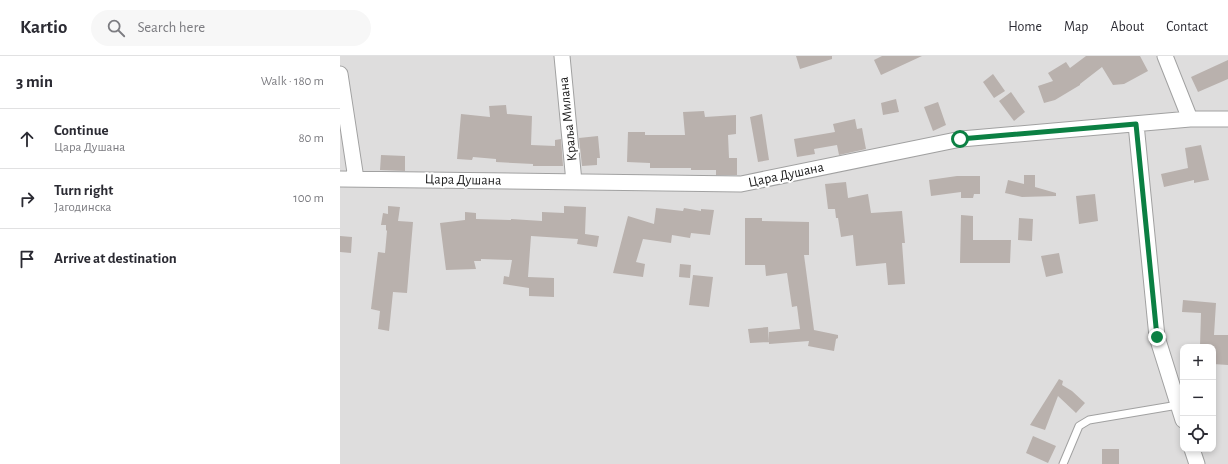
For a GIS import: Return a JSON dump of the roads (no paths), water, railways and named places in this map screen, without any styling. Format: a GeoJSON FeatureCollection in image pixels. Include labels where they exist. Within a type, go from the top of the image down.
{"type":"FeatureCollection","features":[{"type":"Feature","properties":{"kind":"street","name":"Краља Милана"},"geometry":{"type":"LineString","coordinates":[[562,56],[574,182]]}},
{"type":"Feature","properties":{"kind":"street"},"geometry":{"type":"LineString","coordinates":[[1165,56],[1190,119]]}},
{"type":"Feature","properties":{"kind":"street"},"geometry":{"type":"LineString","coordinates":[[340,74],[356,179]]}},
{"type":"Feature","properties":{"kind":"street","name":"Цара Душана"},"geometry":{"type":"LineString","coordinates":[[340,179],[742,184],[960,139],[1190,119],[1228,119]]}},
{"type":"Feature","properties":{"kind":"street"},"geometry":{"type":"LineString","coordinates":[[1136,124],[1157,337],[1182,416]]}},
{"type":"Feature","properties":{"kind":"street"},"geometry":{"type":"LineString","coordinates":[[1193,452],[1197,464]]}},
{"type":"Feature","properties":{"kind":"lane"},"geometry":{"type":"LineString","coordinates":[[1063,464],[1079,426],[1089,420],[1178,405]]}}]}
